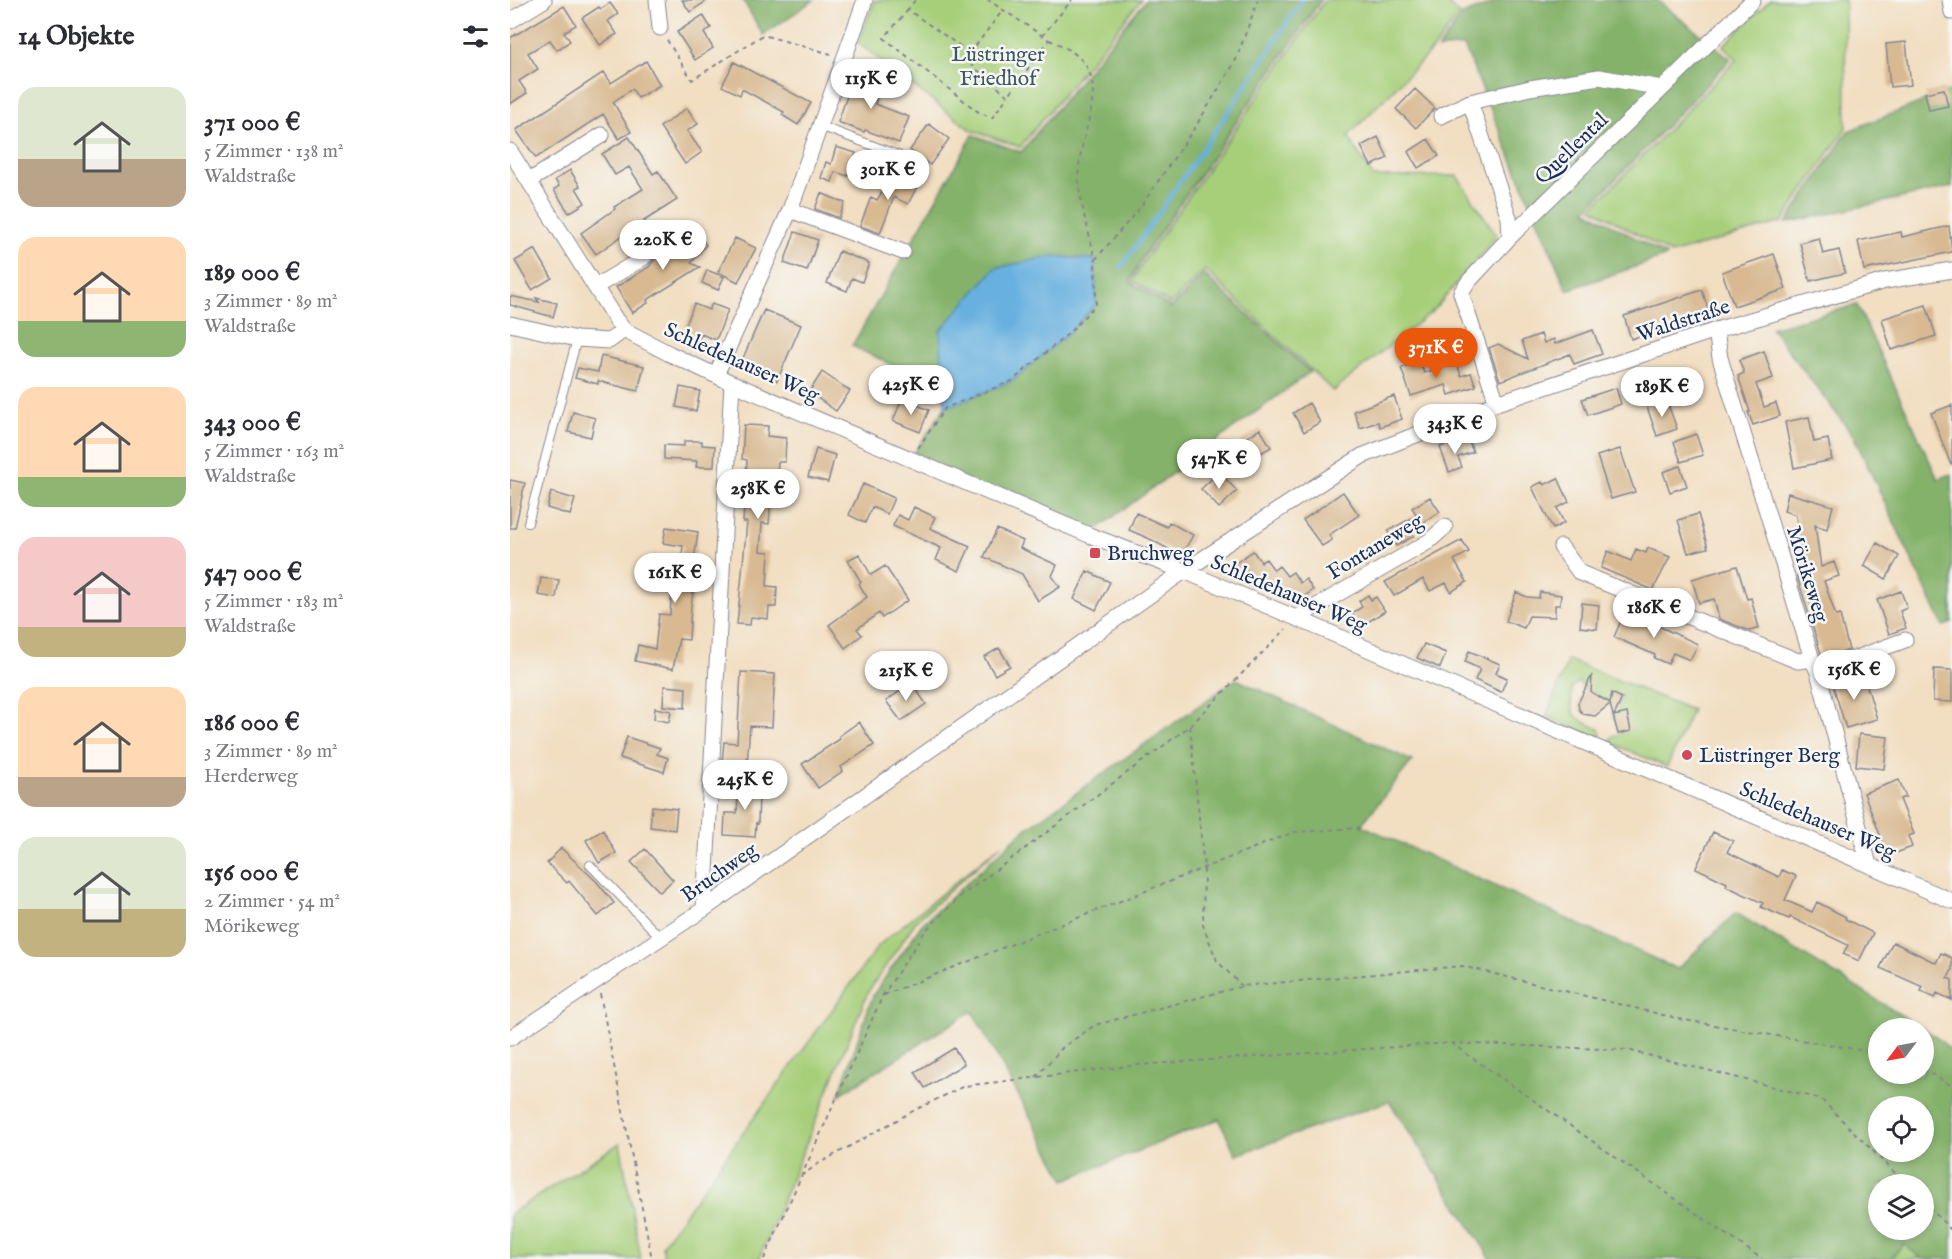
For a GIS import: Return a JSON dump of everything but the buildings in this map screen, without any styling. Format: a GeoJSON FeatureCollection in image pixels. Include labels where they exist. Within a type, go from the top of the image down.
{"type":"FeatureCollection","features":[{"type":"Feature","properties":{"kind":"street"},"geometry":{"type":"LineString","coordinates":[[512,15],[544,0]]}},
{"type":"Feature","properties":{"kind":"street"},"geometry":{"type":"LineString","coordinates":[[657,0],[660,28]]}},
{"type":"Feature","properties":{"kind":"street"},"geometry":{"type":"LineString","coordinates":[[716,375],[790,210],[865,0]]}},
{"type":"Feature","properties":{"kind":"street","name":"Quellental"},"geometry":{"type":"LineString","coordinates":[[1497,403],[1461,293],[1469,281],[1510,237],[1754,0]]}},
{"type":"Feature","properties":{"kind":"street"},"geometry":{"type":"LineString","coordinates":[[1950,0],[1952,12]]}},
{"type":"Feature","properties":{"kind":"street","name":"Quellental"},"geometry":{"type":"LineString","coordinates":[[1441,116],[1470,102],[1530,88],[1599,76],[1662,88]]}},
{"type":"Feature","properties":{"kind":"street"},"geometry":{"type":"LineString","coordinates":[[1470,102],[1509,218],[1510,237]]}},
{"type":"Feature","properties":{"kind":"street"},"geometry":{"type":"LineString","coordinates":[[529,182],[602,135]]}},
{"type":"Feature","properties":{"kind":"street","name":"Schledehauser Weg"},"geometry":{"type":"LineString","coordinates":[[510,151],[616,320],[624,330],[670,354],[732,383],[1089,535],[1184,571],[1602,745],[1952,901]]}},
{"type":"Feature","properties":{"kind":"street"},"geometry":{"type":"LineString","coordinates":[[790,210],[903,252]]}},
{"type":"Feature","properties":{"kind":"street"},"geometry":{"type":"LineString","coordinates":[[596,287],[643,258],[660,236]]}},
{"type":"Feature","properties":{"kind":"street","name":"Waldstraße"},"geometry":{"type":"LineString","coordinates":[[1184,571],[1362,456],[1497,403],[1716,330],[1885,281],[1952,270]]}},
{"type":"Feature","properties":{"kind":"street"},"geometry":{"type":"LineString","coordinates":[[510,324],[577,339],[609,341],[624,330]]}},
{"type":"Feature","properties":{"kind":"street","name":"Mörikeweg"},"geometry":{"type":"LineString","coordinates":[[1716,330],[1720,358],[1815,665],[1869,865]]}},
{"type":"Feature","properties":{"kind":"street"},"geometry":{"type":"LineString","coordinates":[[704,909],[732,383]]}},
{"type":"Feature","properties":{"kind":"street","name":"Fontaneweg"},"geometry":{"type":"LineString","coordinates":[[1296,618],[1428,542],[1445,528]]}},
{"type":"Feature","properties":{"kind":"street"},"geometry":{"type":"LineString","coordinates":[[1561,547],[1580,573],[1798,661],[1815,665],[1905,640]]}},
{"type":"Feature","properties":{"kind":"street","name":"Bruchweg"},"geometry":{"type":"LineString","coordinates":[[510,1038],[704,909],[1184,571]]}},
{"type":"Feature","properties":{"kind":"lane"},"geometry":{"type":"LineString","coordinates":[[820,126],[898,155]]}},
{"type":"Feature","properties":{"kind":"lane"},"geometry":{"type":"LineString","coordinates":[[528,523],[577,339]]}},
{"type":"Feature","properties":{"kind":"lane"},"geometry":{"type":"LineString","coordinates":[[590,865],[660,937]]}},
{"type":"Feature","properties":{"kind":"path"},"geometry":{"type":"LineString","coordinates":[[915,0],[884,38],[977,111],[992,118],[1049,40]]}},
{"type":"Feature","properties":{"kind":"path"},"geometry":{"type":"LineString","coordinates":[[1042,36],[1072,0]]}},
{"type":"Feature","properties":{"kind":"path"},"geometry":{"type":"LineString","coordinates":[[1095,260],[1139,209],[1200,120],[1235,62],[1258,0]]}},
{"type":"Feature","properties":{"kind":"path"},"geometry":{"type":"LineString","coordinates":[[911,458],[945,408],[1012,381],[1070,333],[1096,304],[1095,260],[1079,182],[1083,144],[1094,98],[1087,65],[1066,46],[1042,36],[990,1]]}},
{"type":"Feature","properties":{"kind":"path"},"geometry":{"type":"LineString","coordinates":[[908,10],[970,53]]}},
{"type":"Feature","properties":{"kind":"path"},"geometry":{"type":"LineString","coordinates":[[1003,10],[970,53],[969,63],[1008,96]]}},
{"type":"Feature","properties":{"kind":"path"},"geometry":{"type":"LineString","coordinates":[[660,28],[692,80],[763,35],[845,58]]}},
{"type":"Feature","properties":{"kind":"path"},"geometry":{"type":"LineString","coordinates":[[764,1259],[883,995],[927,930],[961,897],[1190,726],[1296,618]]}},
{"type":"Feature","properties":{"kind":"path"},"geometry":{"type":"LineString","coordinates":[[1190,726],[1204,868],[1203,925],[1217,961],[1243,986]]}},
{"type":"Feature","properties":{"kind":"path"},"geometry":{"type":"LineString","coordinates":[[883,995],[1294,832],[1360,828]]}},
{"type":"Feature","properties":{"kind":"path"},"geometry":{"type":"LineString","coordinates":[[1036,1077],[1064,1047],[1095,1025],[1243,986],[1462,966],[1684,1020],[1868,1051]]}},
{"type":"Feature","properties":{"kind":"path"},"geometry":{"type":"LineString","coordinates":[[597,978],[652,1259]]}},
{"type":"Feature","properties":{"kind":"path"},"geometry":{"type":"LineString","coordinates":[[801,1176],[818,1164],[913,1111],[964,1086],[1138,1065],[1451,1043],[1628,1050],[1821,1099],[1896,1174]]}},
{"type":"Feature","properties":{"kind":"path"},"geometry":{"type":"LineString","coordinates":[[1451,1043],[1762,1259]]}},
{"type":"Feature","properties":{"kind":"path"},"geometry":{"type":"LineString","coordinates":[[1934,1075],[1952,1086]]}},
{"type":"Feature","properties":{"kind":"path"},"geometry":{"type":"LineString","coordinates":[[1934,1212],[1952,1231]]}},
{"type":"Feature","properties":{"kind":"green space"},"geometry":{"type":"Polygon","coordinates":[[[743,0],[814,0],[763,35],[743,0]]]}},
{"type":"Feature","properties":{"kind":"green space","name":"Lüstringer Friedhof"},"geometry":{"type":"Polygon","coordinates":[[[875,0],[1141,0],[1020,147],[971,130],[858,43],[875,0]]]}},
{"type":"Feature","properties":{"kind":"green space"},"geometry":{"type":"Polygon","coordinates":[[[1146,0],[1321,0],[1143,257],[1130,282],[1171,308],[1204,274],[1310,372],[1089,535],[911,458],[954,394],[852,346],[973,135],[1021,152],[1146,0]]]}},
{"type":"Feature","properties":{"kind":"green space"},"geometry":{"type":"Polygon","coordinates":[[[1325,0],[1445,0],[1459,15],[1435,47],[1348,136],[1373,177],[1457,176],[1497,236],[1435,309],[1333,391],[1205,270],[1170,304],[1133,281],[1145,259],[1325,0]]]}},
{"type":"Feature","properties":{"kind":"green space"},"geometry":{"type":"Polygon","coordinates":[[[1501,0],[1657,0],[1731,59],[1586,210],[1667,256],[1567,290],[1464,46],[1438,49],[1462,15],[1501,0]]]}},
{"type":"Feature","properties":{"kind":"green space"},"geometry":{"type":"Polygon","coordinates":[[[1770,0],[1845,0],[1846,128],[1782,222],[1671,254],[1592,208],[1737,59],[1723,46],[1770,0]]]}},
{"type":"Feature","properties":{"kind":"green space"},"geometry":{"type":"Polygon","coordinates":[[[1952,90],[1952,187],[1786,223],[1848,131],[1952,90]]]}},
{"type":"Feature","properties":{"kind":"green space"},"geometry":{"type":"Polygon","coordinates":[[[1857,305],[1938,479],[1952,474],[1952,623],[1943,626],[1853,435],[1771,328],[1857,305]]]}},
{"type":"Feature","properties":{"kind":"green space"},"geometry":{"type":"Polygon","coordinates":[[[1568,660],[1692,710],[1667,767],[1609,742],[1613,736],[1631,730],[1613,717],[1612,713],[1618,707],[1622,697],[1612,693],[1608,703],[1593,693],[1587,693],[1579,682],[1572,687],[1571,704],[1575,715],[1599,729],[1601,733],[1599,738],[1546,716],[1568,660]]]}},
{"type":"Feature","properties":{"kind":"green space"},"geometry":{"type":"Polygon","coordinates":[[[1236,679],[1412,761],[1361,825],[1677,969],[1736,913],[1906,1018],[1868,1018],[1868,1084],[1934,1084],[1935,1036],[1952,1051],[1952,1259],[1922,1259],[1904,1244],[1890,1259],[1491,1259],[1389,1101],[1236,1155],[1219,1119],[1065,1180],[972,1011],[839,1095],[873,995],[922,924],[1023,831],[1236,679]]]}},
{"type":"Feature","properties":{"kind":"green space"},"geometry":{"type":"Polygon","coordinates":[[[1002,844],[916,921],[868,992],[759,1259],[664,1259],[662,1245],[879,945],[1002,844]]]}},
{"type":"Feature","properties":{"kind":"green space"},"geometry":{"type":"Polygon","coordinates":[[[620,1143],[641,1259],[510,1259],[510,1214],[620,1143]]]}},
{"type":"Feature","properties":{"kind":"green space"},"geometry":{"type":"Polygon","coordinates":[[[1904,1244],[1922,1259],[1890,1259],[1904,1244]]]}},
{"type":"Feature","properties":{"kind":"water"},"geometry":{"type":"Polygon","coordinates":[[[1054,256],[1095,260],[1096,304],[1069,333],[1012,381],[945,408],[940,331],[995,268],[1054,256]]]}},
{"type":"Feature","properties":{"kind":"waterway"},"geometry":{"type":"LineString","coordinates":[[1121,268],[1302,0]]}},
{"type":"Feature","properties":{"kind":"place","name":"Bruchweg"},"geometry":{"type":"Point","coordinates":[1095,553]}},
{"type":"Feature","properties":{"kind":"place","name":"Lüstringer Berg"},"geometry":{"type":"Point","coordinates":[1687,755]}}]}
